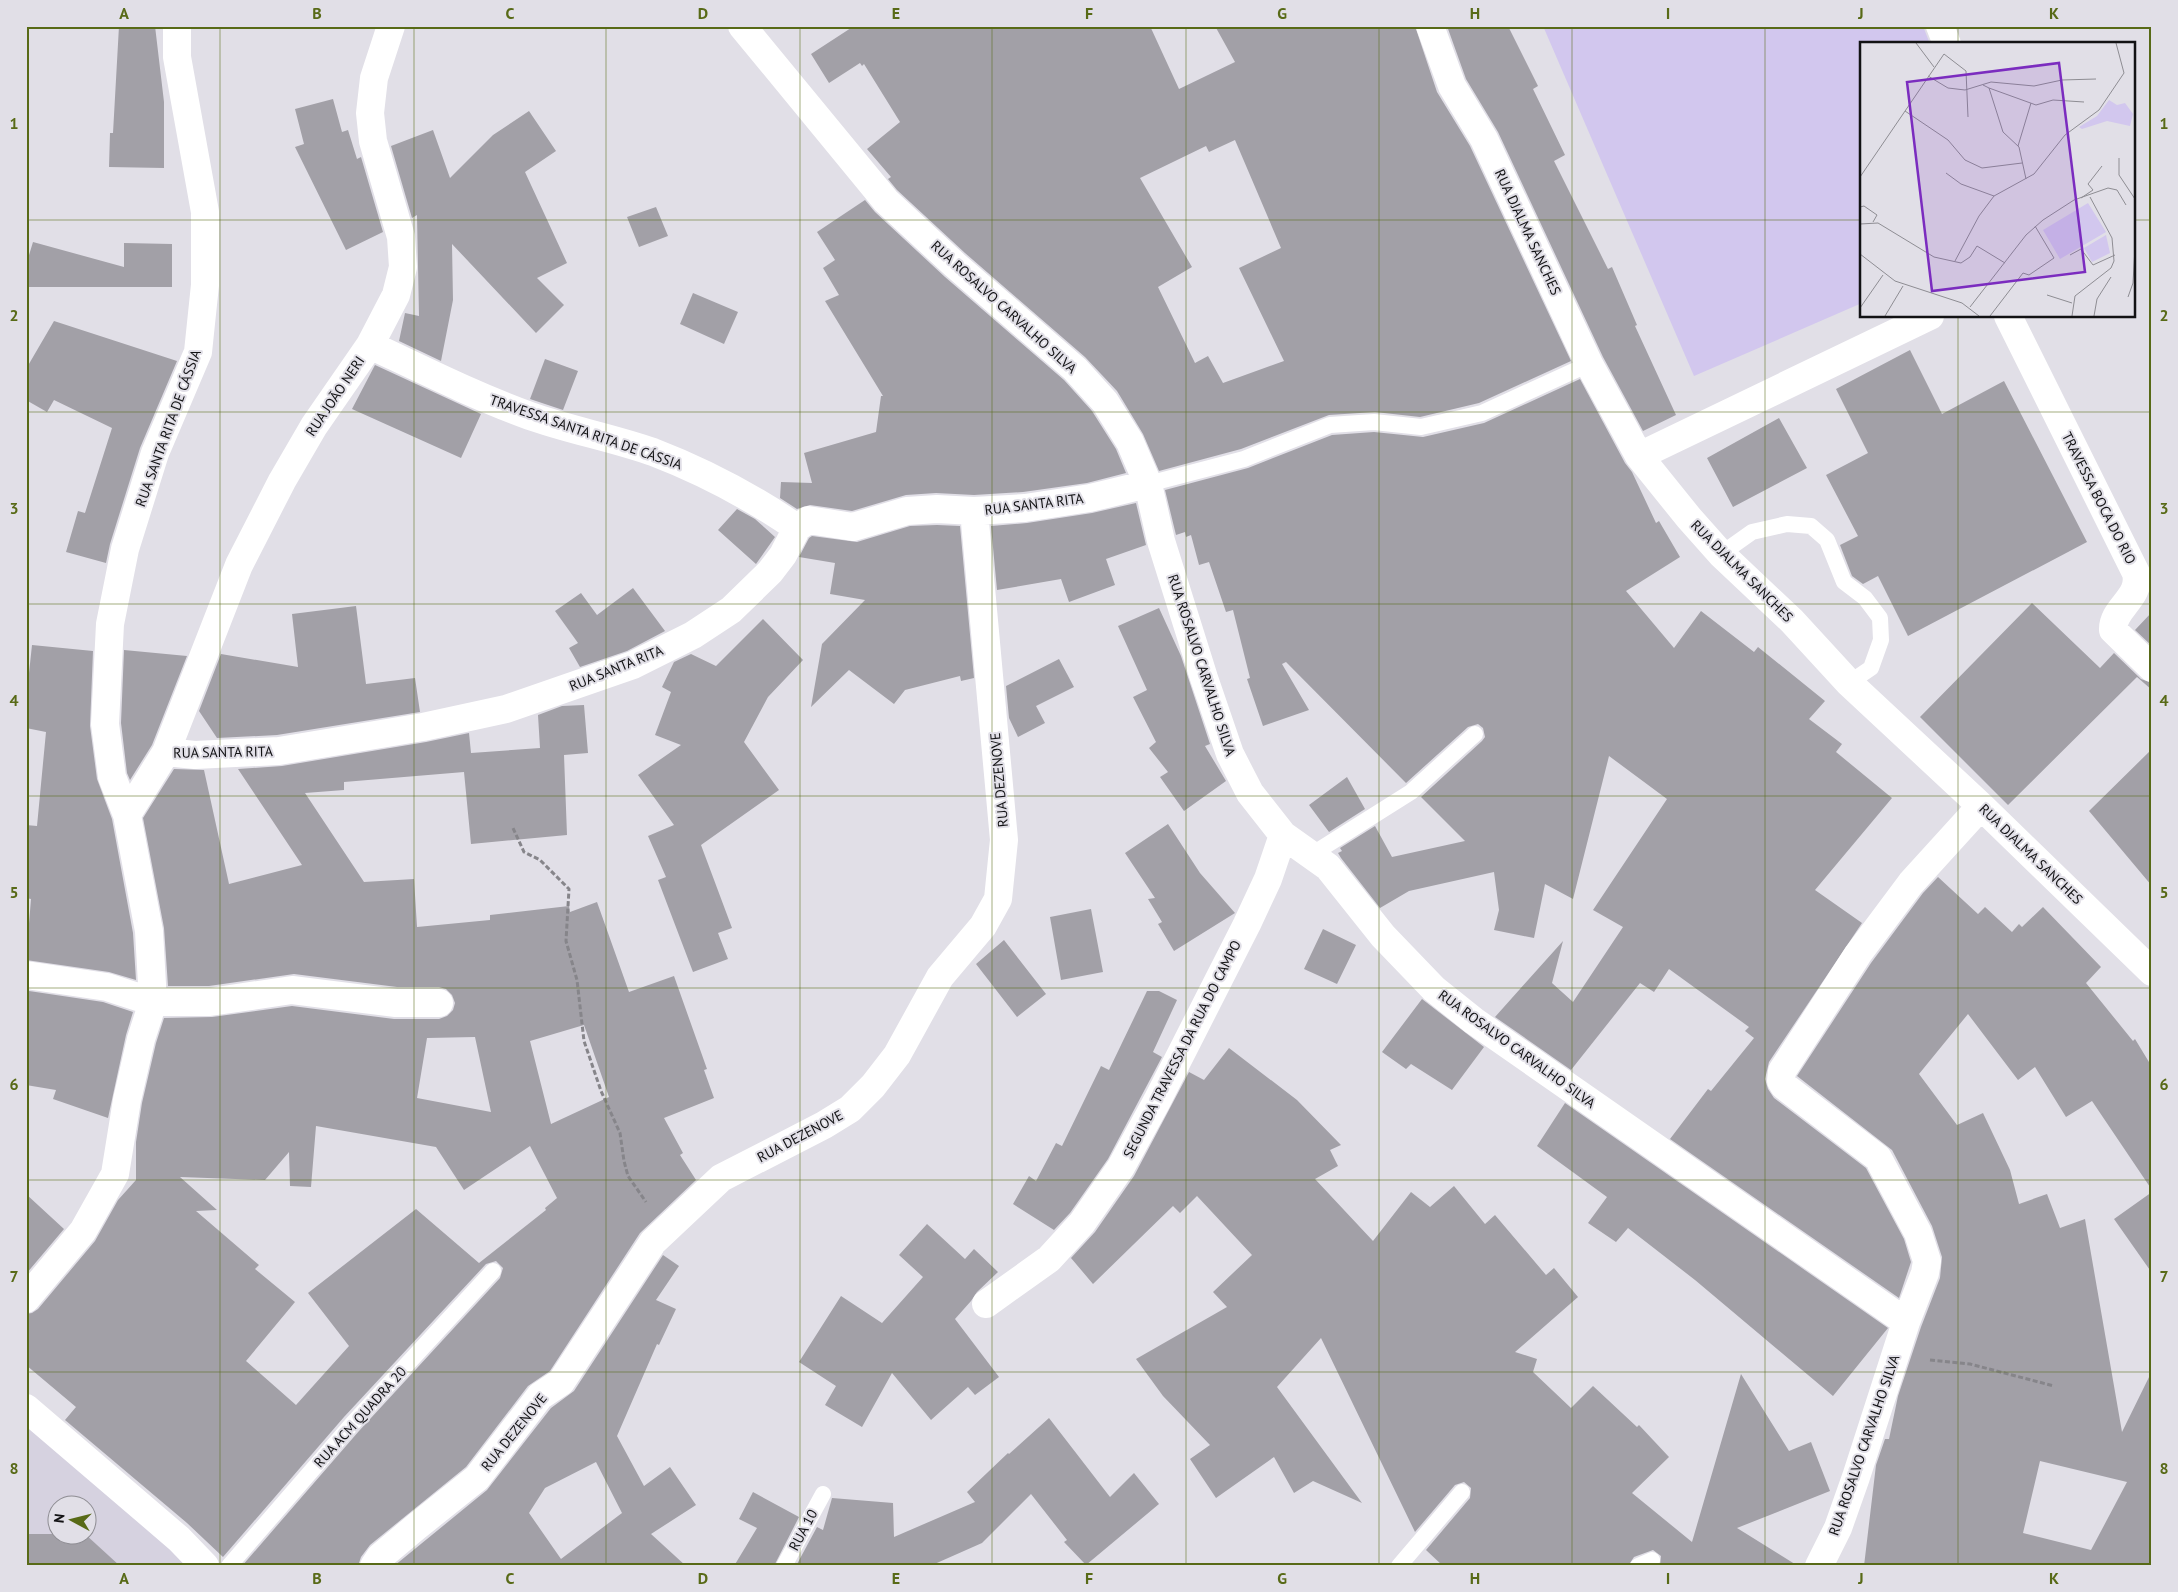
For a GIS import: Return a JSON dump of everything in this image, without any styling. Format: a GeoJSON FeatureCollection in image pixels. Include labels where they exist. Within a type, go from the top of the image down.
{"type":"FeatureCollection","features":[{"type":"Feature","properties":{"kind":"street","name":"RUA SANTA RITA DE CÁSSIA"},"geometry":{"type":"LineString","coordinates":[[26,1299],[83,1231],[115,1174],[127,1100],[141,1039],[153,1002],[149,931],[127,815],[112,777],[105,724],[110,624],[125,549],[155,453],[198,352],[204,285],[205,212],[177,58],[177,26]]}},
{"type":"Feature","properties":{"kind":"street","name":"RUA JOÃO NERI"},"geometry":{"type":"LineString","coordinates":[[166,752],[239,565],[282,481],[314,426],[370,345],[396,295],[403,267],[401,238],[373,141],[370,114],[374,78],[391,26]]}},
{"type":"Feature","properties":{"kind":"street","name":"RUA ROSALVO CARVALHO SILVA"},"geometry":{"type":"LineString","coordinates":[[742,26],[886,200],[955,265],[1075,369],[1105,402],[1130,442],[1148,484],[1161,541],[1180,604],[1230,754],[1250,793],[1283,835],[1328,868],[1383,936],[1434,989],[1474,1021],[1906,1322]]}},
{"type":"Feature","properties":{"kind":"street","name":"RUA DJALMA SANCHES"},"geometry":{"type":"LineString","coordinates":[[1430,26],[1452,86],[1484,139],[1589,364],[1639,456],[1688,518],[1721,554],[1792,621],[1849,683],[1981,806],[2152,972]]}},
{"type":"Feature","properties":{"kind":"street"},"geometry":{"type":"LineString","coordinates":[[1940,26],[1947,42]]}},
{"type":"Feature","properties":{"kind":"street"},"geometry":{"type":"LineString","coordinates":[[1639,456],[1926,318]]}},
{"type":"Feature","properties":{"kind":"street","name":"TRAVESSA BOCA DO RIO"},"geometry":{"type":"LineString","coordinates":[[2009,318],[2136,573],[2137,584],[2134,593],[2113,621],[2113,630],[2152,668]]}},
{"type":"Feature","properties":{"kind":"street","name":"TRAVESSA SANTA RITA DE CÁSSIA"},"geometry":{"type":"LineString","coordinates":[[370,345],[445,380],[514,409],[652,452],[712,477],[757,500],[797,528]]}},
{"type":"Feature","properties":{"kind":"street","name":"RUA SANTA RITA"},"geometry":{"type":"LineString","coordinates":[[127,815],[166,752],[195,754],[279,751],[422,727],[506,709],[624,668],[693,635],[732,610],[770,572],[783,555],[797,528],[808,520],[853,527],[907,511],[937,509],[974,512],[1025,508],[1081,499],[1148,484]]}},
{"type":"Feature","properties":{"kind":"street","name":"RUA DEZENOVE"},"geometry":{"type":"LineString","coordinates":[[374,1566],[380,1557],[416,1526],[477,1478],[540,1396],[560,1382],[653,1242],[721,1178],[824,1125],[850,1109],[873,1086],[897,1055],[940,977],[983,926],[998,899],[1004,840],[974,512]]}},
{"type":"Feature","properties":{"kind":"street","name":"RUA ROSALVO CARVALHO SILVA"},"geometry":{"type":"LineString","coordinates":[[1819,1566],[1838,1528],[1906,1322],[1925,1273],[1927,1261],[1918,1233],[1878,1158],[1784,1086],[1780,1076],[1858,954],[1911,883],[1981,806]]}},
{"type":"Feature","properties":{"kind":"street","name":"SEGUNDA TRAVESSA DA RUA DO CAMPO"},"geometry":{"type":"LineString","coordinates":[[986,1304],[1049,1259],[1082,1223],[1121,1167],[1157,1101],[1247,924],[1268,879],[1283,835]]}},
{"type":"Feature","properties":{"kind":"street"},"geometry":{"type":"LineString","coordinates":[[26,975],[107,986],[153,1002],[210,1002],[292,990],[396,1003],[439,1003]]}},
{"type":"Feature","properties":{"kind":"street"},"geometry":{"type":"LineString","coordinates":[[26,1408],[179,1539],[204,1566]]}},
{"type":"Feature","properties":{"kind":"lane"},"geometry":{"type":"LineString","coordinates":[[1148,484],[1244,459],[1330,425],[1374,422],[1421,428],[1482,413],[1589,364]]}},
{"type":"Feature","properties":{"kind":"lane"},"geometry":{"type":"LineString","coordinates":[[1721,554],[1752,532],[1788,524],[1811,526],[1827,540],[1844,582],[1865,598],[1880,618],[1881,640],[1871,668],[1849,683]]}},
{"type":"Feature","properties":{"kind":"lane"},"geometry":{"type":"LineString","coordinates":[[1311,855],[1411,792],[1475,734]]}},
{"type":"Feature","properties":{"kind":"lane","name":"RUA ACM QUADRA 20"},"geometry":{"type":"LineString","coordinates":[[229,1566],[352,1424],[493,1270]]}},
{"type":"Feature","properties":{"kind":"lane"},"geometry":{"type":"LineString","coordinates":[[1399,1566],[1462,1492]]}},
{"type":"Feature","properties":{"kind":"lane","name":"RUA 10"},"geometry":{"type":"LineString","coordinates":[[784,1566],[823,1494]]}},
{"type":"Feature","properties":{"kind":"path"},"geometry":{"type":"LineString","coordinates":[[513,828],[524,852],[540,860],[569,890],[566,941],[577,980],[584,1041],[601,1091],[620,1133],[628,1176],[639,1194],[669,1229]]}},
{"type":"Feature","properties":{"kind":"path"},"geometry":{"type":"LineString","coordinates":[[1895,1356],[1970,1364],[2054,1386]]}},
{"type":"Feature","properties":{"kind":"shaded area"},"geometry":{"type":"Polygon","coordinates":[[[1543,26],[1923,26],[1929,42],[1860,42],[1860,304],[1694,376],[1543,26]]]}},
{"type":"Feature","properties":{"kind":"shaded area"},"geometry":{"type":"Polygon","coordinates":[[[26,1419],[192,1566],[26,1566],[26,1419]]]}},
{"type":"Feature","properties":{"kind":"building"},"geometry":{"type":"Polygon","coordinates":[[[119,26],[155,26],[164,102],[164,168],[109,167],[110,133],[113,133],[119,26]]]}},
{"type":"Feature","properties":{"kind":"building"},"geometry":{"type":"Polygon","coordinates":[[[854,26],[1150,26],[1179,89],[1235,62],[1215,26],[1415,26],[1437,92],[1470,146],[1571,361],[1479,403],[1420,417],[1375,412],[1329,415],[1241,449],[1159,471],[1143,434],[1117,391],[1085,357],[965,253],[897,190],[888,179],[891,177],[867,149],[900,122],[864,64],[862,66],[860,63],[829,83],[811,54],[854,26]],[[1235,140],[1209,152],[1206,146],[1140,178],[1192,267],[1158,287],[1195,363],[1208,356],[1223,383],[1284,361],[1239,268],[1281,248],[1235,140]]]}},
{"type":"Feature","properties":{"kind":"building"},"geometry":{"type":"Polygon","coordinates":[[[1447,26],[1508,26],[1538,86],[1533,89],[1565,155],[1554,161],[1608,269],[1612,267],[1637,325],[1635,326],[1676,415],[1643,431],[1603,357],[1498,132],[1466,79],[1447,26]]]}},
{"type":"Feature","properties":{"kind":"building"},"geometry":{"type":"Polygon","coordinates":[[[333,99],[342,132],[348,130],[357,159],[361,157],[383,232],[346,250],[295,147],[304,144],[295,109],[333,99]]]}},
{"type":"Feature","properties":{"kind":"building"},"geometry":{"type":"Polygon","coordinates":[[[529,111],[556,151],[525,172],[567,263],[537,278],[564,305],[536,333],[452,244],[453,300],[441,361],[399,341],[405,313],[419,316],[417,215],[412,218],[391,146],[433,130],[450,178],[493,135],[529,111]]]}},
{"type":"Feature","properties":{"kind":"building"},"geometry":{"type":"Polygon","coordinates":[[[865,200],[875,212],[945,277],[1064,380],[1092,411],[1116,449],[1126,473],[1087,483],[1023,492],[974,495],[936,493],[906,495],[852,511],[810,505],[797,509],[780,498],[781,482],[812,483],[804,453],[876,432],[881,396],[883,396],[825,301],[839,295],[823,268],[835,260],[817,232],[865,200]]]}},
{"type":"Feature","properties":{"kind":"building"},"geometry":{"type":"Polygon","coordinates":[[[656,207],[668,236],[639,247],[627,217],[656,207]]]}},
{"type":"Feature","properties":{"kind":"building"},"geometry":{"type":"Polygon","coordinates":[[[33,242],[124,267],[124,243],[172,244],[172,287],[26,287],[26,265],[33,242]]]}},
{"type":"Feature","properties":{"kind":"building"},"geometry":{"type":"Polygon","coordinates":[[[693,293],[738,312],[724,344],[680,324],[693,293]]]}},
{"type":"Feature","properties":{"kind":"building"},"geometry":{"type":"Polygon","coordinates":[[[54,321],[177,361],[140,448],[110,544],[106,563],[66,552],[78,511],[85,513],[112,428],[54,400],[47,412],[26,400],[26,369],[54,321]]]}},
{"type":"Feature","properties":{"kind":"building"},"geometry":{"type":"Polygon","coordinates":[[[1910,350],[1942,414],[2004,381],[2087,542],[1908,636],[1878,576],[1863,584],[1852,576],[1840,545],[1858,536],[1826,475],[1868,453],[1836,389],[1910,350]]]}},
{"type":"Feature","properties":{"kind":"building"},"geometry":{"type":"Polygon","coordinates":[[[545,359],[578,371],[563,410],[530,399],[545,359]]]}},
{"type":"Feature","properties":{"kind":"building"},"geometry":{"type":"Polygon","coordinates":[[[375,365],[481,414],[461,458],[352,409],[375,365]]]}},
{"type":"Feature","properties":{"kind":"building"},"geometry":{"type":"Polygon","coordinates":[[[1580,379],[1625,463],[1632,472],[1656,523],[1659,521],[1680,557],[1626,591],[1674,648],[1701,611],[1754,652],[1758,647],[1825,701],[1809,719],[1842,744],[1836,752],[1892,798],[1815,890],[1862,923],[1769,1062],[1765,1079],[1768,1089],[1774,1098],[1866,1168],[1904,1239],[1911,1262],[1899,1298],[1670,1139],[1708,1089],[1711,1091],[1754,1038],[1745,1031],[1749,1027],[1669,969],[1654,992],[1640,983],[1571,1070],[1495,1017],[1563,941],[1552,983],[1573,1002],[1623,927],[1593,910],[1667,799],[1609,756],[1573,899],[1545,884],[1534,938],[1494,930],[1499,910],[1494,872],[1409,891],[1380,908],[1341,858],[1338,853],[1342,851],[1340,848],[1375,826],[1392,857],[1465,841],[1421,797],[1482,741],[1485,737],[1483,728],[1478,724],[1468,727],[1406,783],[1286,662],[1282,664],[1309,710],[1263,726],[1247,679],[1250,678],[1233,610],[1226,612],[1209,562],[1199,565],[1191,535],[1186,537],[1185,532],[1176,535],[1165,490],[1248,468],[1332,435],[1374,432],[1423,437],[1484,423],[1580,379]]]}},
{"type":"Feature","properties":{"kind":"building"},"geometry":{"type":"Polygon","coordinates":[[[1779,418],[1807,468],[1733,507],[1707,458],[1779,418]]]}},
{"type":"Feature","properties":{"kind":"building"},"geometry":{"type":"Polygon","coordinates":[[[1136,503],[1146,545],[1106,559],[1115,585],[1069,602],[1061,579],[997,590],[991,526],[1027,523],[1092,513],[1136,503]]]}},
{"type":"Feature","properties":{"kind":"building"},"geometry":{"type":"Polygon","coordinates":[[[737,509],[755,519],[775,537],[756,564],[718,530],[737,509]]]}},
{"type":"Feature","properties":{"kind":"building"},"geometry":{"type":"Polygon","coordinates":[[[910,526],[960,526],[974,678],[961,681],[960,676],[905,690],[894,704],[849,670],[811,707],[822,644],[865,600],[830,594],[835,563],[799,557],[809,538],[812,536],[857,542],[910,526]]]}},
{"type":"Feature","properties":{"kind":"building"},"geometry":{"type":"Polygon","coordinates":[[[633,588],[665,631],[627,651],[580,667],[569,648],[578,643],[555,611],[581,593],[597,615],[633,588]]]}},
{"type":"Feature","properties":{"kind":"building"},"geometry":{"type":"Polygon","coordinates":[[[2032,603],[2100,668],[2114,653],[2141,679],[2152,683],[2152,690],[2137,677],[2008,805],[1920,717],[2032,603]]]}},
{"type":"Feature","properties":{"kind":"building"},"geometry":{"type":"Polygon","coordinates":[[[356,606],[366,684],[415,678],[420,712],[277,735],[217,738],[199,711],[221,654],[298,667],[292,614],[356,606]]]}},
{"type":"Feature","properties":{"kind":"building"},"geometry":{"type":"Polygon","coordinates":[[[1159,608],[1181,656],[1210,744],[1205,746],[1226,781],[1184,811],[1160,777],[1168,772],[1149,748],[1156,742],[1133,697],[1147,690],[1118,626],[1159,608]]]}},
{"type":"Feature","properties":{"kind":"building"},"geometry":{"type":"Polygon","coordinates":[[[2152,612],[2152,646],[2135,630],[2152,612]]]}},
{"type":"Feature","properties":{"kind":"building"},"geometry":{"type":"Polygon","coordinates":[[[763,619],[803,660],[768,697],[744,742],[779,790],[701,845],[732,928],[718,933],[728,959],[693,972],[658,880],[666,877],[648,836],[674,825],[638,775],[681,745],[655,735],[671,692],[662,687],[674,662],[691,654],[716,666],[763,619]]]}},
{"type":"Feature","properties":{"kind":"building"},"geometry":{"type":"Polygon","coordinates":[[[32,645],[93,651],[90,726],[97,779],[112,819],[133,933],[136,980],[109,972],[26,960],[31,899],[26,898],[26,825],[37,826],[46,732],[26,728],[26,701],[32,645]]]}},
{"type":"Feature","properties":{"kind":"building"},"geometry":{"type":"Polygon","coordinates":[[[124,650],[187,656],[152,745],[130,780],[127,773],[121,723],[124,650]]]}},
{"type":"Feature","properties":{"kind":"building"},"geometry":{"type":"Polygon","coordinates":[[[1059,659],[1074,687],[1036,706],[1045,723],[1018,737],[1009,718],[1006,686],[1059,659]]]}},
{"type":"Feature","properties":{"kind":"building"},"geometry":{"type":"Polygon","coordinates":[[[584,705],[588,753],[564,755],[567,835],[471,844],[464,772],[344,782],[344,790],[305,793],[364,882],[414,879],[417,927],[490,920],[490,915],[569,906],[570,912],[597,902],[629,992],[674,976],[707,1069],[704,1070],[714,1098],[664,1118],[683,1153],[680,1155],[696,1180],[640,1233],[550,1371],[528,1386],[466,1467],[370,1545],[361,1557],[358,1566],[242,1566],[359,1431],[500,1278],[503,1268],[496,1261],[486,1264],[344,1417],[223,1557],[187,1523],[65,1420],[76,1407],[26,1365],[26,1314],[38,1309],[95,1241],[118,1200],[136,1180],[136,1142],[142,1103],[164,1018],[212,1017],[292,1006],[394,1019],[439,1019],[447,1016],[453,1010],[455,1003],[452,995],[446,989],[439,987],[397,987],[294,974],[209,986],[168,986],[164,928],[143,818],[174,769],[204,770],[229,884],[302,865],[238,769],[282,766],[469,733],[471,753],[540,748],[538,715],[562,706],[584,705]],[[584,1025],[530,1041],[551,1124],[609,1097],[584,1025]],[[475,1037],[427,1038],[417,1098],[491,1112],[475,1037]],[[316,1126],[311,1187],[290,1186],[289,1152],[265,1180],[180,1177],[217,1210],[196,1211],[259,1265],[255,1269],[295,1302],[246,1361],[296,1405],[349,1346],[308,1293],[416,1209],[479,1263],[546,1210],[545,1208],[557,1198],[530,1146],[464,1190],[436,1147],[316,1126]]]}},
{"type":"Feature","properties":{"kind":"building"},"geometry":{"type":"Polygon","coordinates":[[[2152,749],[2152,886],[2089,811],[2152,749]]]}},
{"type":"Feature","properties":{"kind":"building"},"geometry":{"type":"Polygon","coordinates":[[[1347,777],[1365,809],[1329,832],[1309,805],[1347,777]]]}},
{"type":"Feature","properties":{"kind":"building"},"geometry":{"type":"Polygon","coordinates":[[[1168,824],[1200,873],[1235,913],[1174,951],[1158,924],[1162,922],[1148,899],[1155,898],[1125,853],[1168,824]]]}},
{"type":"Feature","properties":{"kind":"building"},"geometry":{"type":"Polygon","coordinates":[[[1938,877],[1978,914],[1985,907],[2012,932],[2019,924],[2022,927],[2043,907],[2101,967],[2086,983],[2133,1041],[2135,1039],[2152,1067],[2152,1190],[2092,1101],[2066,1117],[2035,1067],[2018,1080],[1968,1014],[1919,1074],[1957,1125],[1983,1113],[2010,1170],[2019,1204],[2047,1194],[2060,1228],[2085,1219],[2122,1432],[2152,1371],[2152,1566],[1864,1566],[1876,1465],[1885,1439],[1889,1439],[1898,1396],[1940,1278],[1942,1257],[1932,1226],[1892,1150],[1797,1076],[1871,963],[1923,893],[1938,877]],[[2040,1461],[2023,1533],[2091,1550],[2127,1482],[2040,1461]]]}},
{"type":"Feature","properties":{"kind":"building"},"geometry":{"type":"Polygon","coordinates":[[[1091,909],[1103,972],[1061,980],[1050,917],[1091,909]]]}},
{"type":"Feature","properties":{"kind":"building"},"geometry":{"type":"Polygon","coordinates":[[[1323,929],[1356,945],[1337,984],[1304,969],[1323,929]]]}},
{"type":"Feature","properties":{"kind":"building"},"geometry":{"type":"Polygon","coordinates":[[[1004,940],[1046,994],[1017,1017],[976,964],[1004,940]]]}},
{"type":"Feature","properties":{"kind":"building"},"geometry":{"type":"Polygon","coordinates":[[[29,991],[103,1002],[133,1012],[126,1035],[108,1118],[53,1099],[56,1090],[26,1085],[26,1010],[29,991]]]}},
{"type":"Feature","properties":{"kind":"building"},"geometry":{"type":"Polygon","coordinates":[[[1147,991],[1159,991],[1177,1000],[1153,1052],[1162,1057],[1108,1159],[1070,1213],[1054,1230],[1013,1204],[1029,1176],[1036,1181],[1056,1143],[1062,1146],[1101,1066],[1109,1070],[1147,991]]]}},
{"type":"Feature","properties":{"kind":"building"},"geometry":{"type":"Polygon","coordinates":[[[1422,999],[1484,1047],[1452,1090],[1411,1064],[1406,1069],[1382,1052],[1422,999]]]}},
{"type":"Feature","properties":{"kind":"building"},"geometry":{"type":"Polygon","coordinates":[[[1229,1048],[1297,1100],[1341,1145],[1330,1150],[1338,1166],[1315,1179],[1373,1241],[1411,1192],[1430,1207],[1454,1186],[1485,1224],[1495,1215],[1546,1275],[1554,1268],[1578,1297],[1515,1352],[1537,1359],[1533,1372],[1571,1408],[1593,1386],[1637,1427],[1639,1425],[1669,1457],[1632,1493],[1692,1542],[1741,1374],[1789,1451],[1811,1442],[1830,1491],[1737,1528],[1798,1566],[1660,1566],[1661,1556],[1653,1550],[1634,1557],[1628,1566],[1443,1566],[1426,1550],[1470,1498],[1471,1488],[1464,1482],[1455,1485],[1415,1532],[1321,1338],[1277,1387],[1362,1503],[1313,1481],[1294,1493],[1274,1457],[1216,1498],[1190,1459],[1210,1445],[1163,1396],[1136,1359],[1227,1307],[1213,1292],[1252,1255],[1197,1196],[1180,1213],[1173,1206],[1093,1284],[1071,1258],[1095,1232],[1134,1176],[1189,1072],[1204,1080],[1229,1048]]]}},
{"type":"Feature","properties":{"kind":"building"},"geometry":{"type":"Polygon","coordinates":[[[1565,1103],[1888,1328],[1833,1396],[1695,1280],[1628,1228],[1616,1242],[1588,1223],[1607,1197],[1537,1146],[1565,1103]]]}},
{"type":"Feature","properties":{"kind":"building"},"geometry":{"type":"Polygon","coordinates":[[[2152,1192],[2152,1273],[2114,1219],[2152,1192]]]}},
{"type":"Feature","properties":{"kind":"building"},"geometry":{"type":"Polygon","coordinates":[[[26,1194],[64,1229],[26,1274],[26,1194]]]}},
{"type":"Feature","properties":{"kind":"building"},"geometry":{"type":"Polygon","coordinates":[[[927,1224],[965,1259],[974,1249],[998,1272],[977,1292],[955,1319],[999,1377],[975,1395],[968,1387],[931,1420],[892,1373],[862,1427],[825,1405],[836,1386],[799,1362],[841,1296],[882,1323],[923,1277],[899,1255],[927,1224]]]}},
{"type":"Feature","properties":{"kind":"building"},"geometry":{"type":"Polygon","coordinates":[[[663,1255],[679,1266],[656,1300],[676,1309],[659,1345],[657,1344],[617,1436],[644,1486],[670,1467],[696,1505],[651,1534],[686,1566],[394,1566],[487,1490],[551,1408],[574,1391],[663,1255]],[[596,1462],[545,1488],[529,1513],[561,1559],[622,1513],[596,1462]]]}},
{"type":"Feature","properties":{"kind":"building"},"geometry":{"type":"Polygon","coordinates":[[[1049,1418],[1110,1497],[1134,1473],[1159,1504],[1086,1565],[1064,1542],[1067,1540],[1031,1494],[982,1543],[930,1566],[796,1566],[817,1527],[823,1530],[832,1498],[893,1503],[894,1537],[975,1502],[967,1492],[1049,1418]]]}},
{"type":"Feature","properties":{"kind":"building"},"geometry":{"type":"Polygon","coordinates":[[[753,1492],[799,1517],[774,1566],[734,1566],[757,1528],[739,1519],[753,1492]]]}},
{"type":"Feature","properties":{"kind":"building"},"geometry":{"type":"Polygon","coordinates":[[[26,1534],[48,1534],[48,1544],[96,1544],[120,1566],[26,1566],[26,1534]]]}}]}
